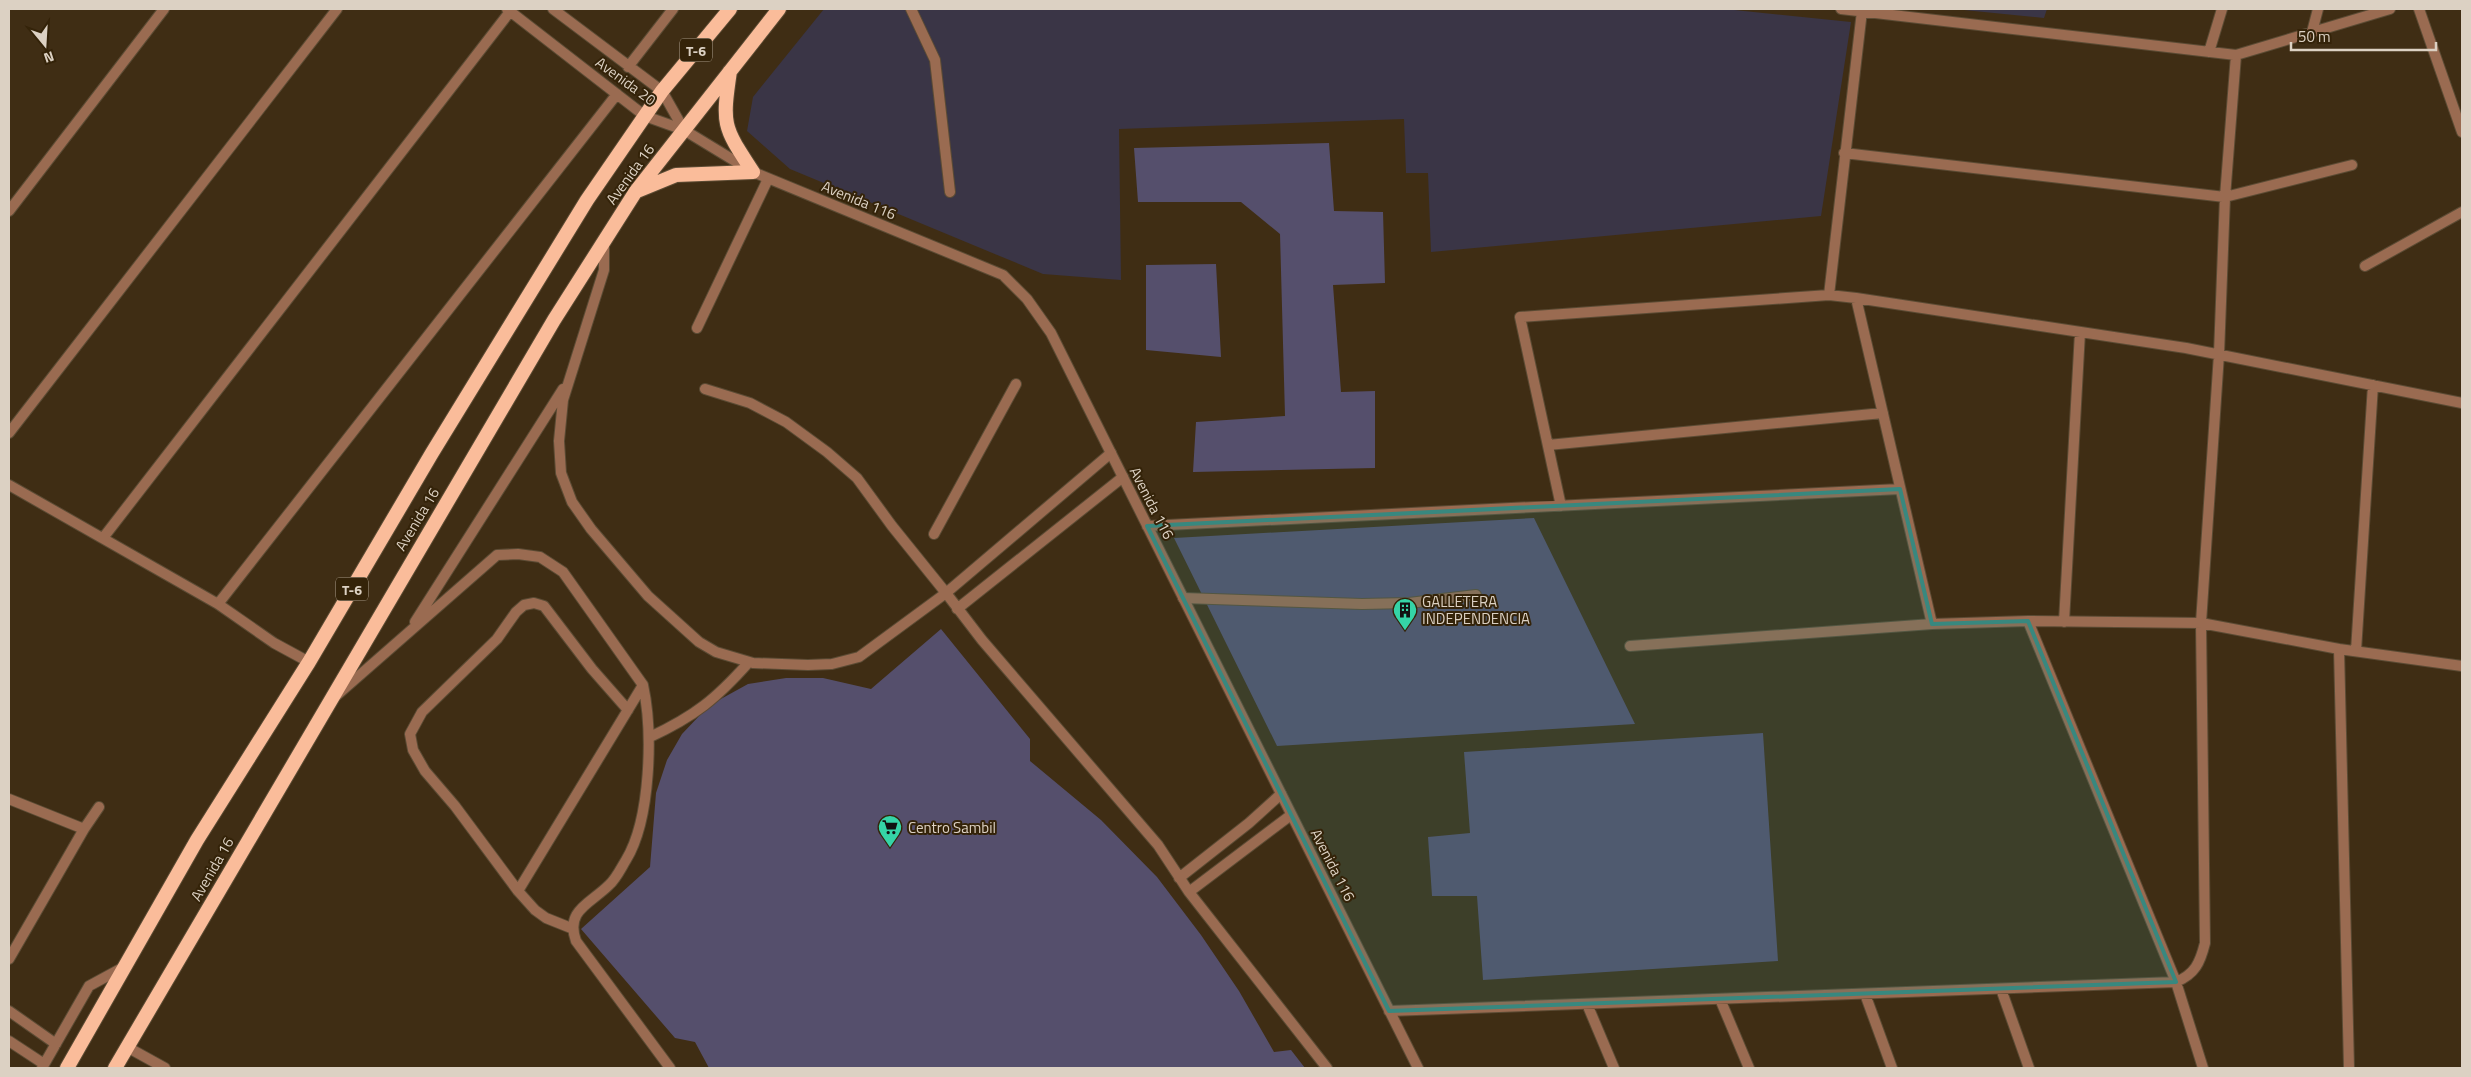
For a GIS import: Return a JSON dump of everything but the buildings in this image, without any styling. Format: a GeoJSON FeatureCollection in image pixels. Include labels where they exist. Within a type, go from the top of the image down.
{"type":"FeatureCollection","features":[{"type":"Feature","properties":{"kind":"highway","name":"Avenida 16"},"geometry":{"type":"LineString","coordinates":[[67,1068],[197,840],[309,662],[432,453],[587,200],[662,91],[730,9]]}},
{"type":"Feature","properties":{"kind":"highway","name":"Avenida 16"},"geometry":{"type":"LineString","coordinates":[[115,1068],[549,328],[604,240],[636,191],[730,68],[779,9]]}},
{"type":"Feature","properties":{"kind":"highway"},"geometry":{"type":"LineString","coordinates":[[730,68],[725,123],[729,136],[753,172]]}},
{"type":"Feature","properties":{"kind":"highway"},"geometry":{"type":"LineString","coordinates":[[636,191],[676,176],[753,172]]}},
{"type":"Feature","properties":{"kind":"street"},"geometry":{"type":"LineString","coordinates":[[9,211],[164,9]]}},
{"type":"Feature","properties":{"kind":"street"},"geometry":{"type":"LineString","coordinates":[[9,434],[337,9]]}},
{"type":"Feature","properties":{"kind":"street","name":"Avenida 20"},"geometry":{"type":"LineString","coordinates":[[553,9],[662,91],[684,130]]}},
{"type":"Feature","properties":{"kind":"street"},"geometry":{"type":"LineString","coordinates":[[628,66],[673,9]]}},
{"type":"Feature","properties":{"kind":"street"},"geometry":{"type":"LineString","coordinates":[[910,9],[935,60],[950,192]]}},
{"type":"Feature","properties":{"kind":"street"},"geometry":{"type":"LineString","coordinates":[[1842,9],[2236,56],[2390,9]]}},
{"type":"Feature","properties":{"kind":"street"},"geometry":{"type":"LineString","coordinates":[[2209,52],[2222,9]]}},
{"type":"Feature","properties":{"kind":"street"},"geometry":{"type":"LineString","coordinates":[[2312,32],[2318,9]]}},
{"type":"Feature","properties":{"kind":"street"},"geometry":{"type":"LineString","coordinates":[[2419,9],[2462,132]]}},
{"type":"Feature","properties":{"kind":"street"},"geometry":{"type":"LineString","coordinates":[[103,538],[510,10]]}},
{"type":"Feature","properties":{"kind":"street","name":"Avenida 20"},"geometry":{"type":"LineString","coordinates":[[510,10],[645,116],[684,130]]}},
{"type":"Feature","properties":{"kind":"street"},"geometry":{"type":"LineString","coordinates":[[1829,295],[1862,11]]}},
{"type":"Feature","properties":{"kind":"street"},"geometry":{"type":"LineString","coordinates":[[1389,1011],[2176,982],[2190,976],[2201,961],[2205,944],[2201,624],[2219,354],[2225,197],[2236,56]]}},
{"type":"Feature","properties":{"kind":"street"},"geometry":{"type":"LineString","coordinates":[[218,604],[617,94]]}},
{"type":"Feature","properties":{"kind":"street","name":"Avenida 116"},"geometry":{"type":"LineString","coordinates":[[684,130],[753,172],[768,179],[1003,275],[1027,299],[1050,332],[1418,1068]]}},
{"type":"Feature","properties":{"kind":"street"},"geometry":{"type":"LineString","coordinates":[[1844,153],[2225,197],[2352,166]]}},
{"type":"Feature","properties":{"kind":"street"},"geometry":{"type":"LineString","coordinates":[[697,328],[768,179]]}},
{"type":"Feature","properties":{"kind":"street"},"geometry":{"type":"LineString","coordinates":[[2365,266],[2462,212]]}},
{"type":"Feature","properties":{"kind":"street"},"geometry":{"type":"LineString","coordinates":[[604,240],[604,270],[568,382],[559,441],[562,473],[572,502],[591,529],[648,596],[698,642],[716,652],[749,662],[808,665],[832,664],[859,657],[946,593],[1111,453]]}},
{"type":"Feature","properties":{"kind":"street"},"geometry":{"type":"LineString","coordinates":[[1561,506],[1520,317],[1829,295],[2219,354],[2462,403]]}},
{"type":"Feature","properties":{"kind":"street"},"geometry":{"type":"LineString","coordinates":[[1856,298],[1932,624]]}},
{"type":"Feature","properties":{"kind":"street"},"geometry":{"type":"LineString","coordinates":[[2064,622],[2080,332]]}},
{"type":"Feature","properties":{"kind":"street"},"geometry":{"type":"LineString","coordinates":[[406,635],[447,574],[568,382]]}},
{"type":"Feature","properties":{"kind":"street"},"geometry":{"type":"LineString","coordinates":[[934,534],[1016,384]]}},
{"type":"Feature","properties":{"kind":"street"},"geometry":{"type":"LineString","coordinates":[[2356,651],[2373,385]]}},
{"type":"Feature","properties":{"kind":"street"},"geometry":{"type":"LineString","coordinates":[[705,389],[750,403],[786,422],[827,452],[857,478],[892,526],[982,640],[1158,844],[1189,892],[1327,1068]]}},
{"type":"Feature","properties":{"kind":"street"},"geometry":{"type":"LineString","coordinates":[[1548,445],[1883,413]]}},
{"type":"Feature","properties":{"kind":"street"},"geometry":{"type":"LineString","coordinates":[[957,609],[1123,477]]}},
{"type":"Feature","properties":{"kind":"street"},"geometry":{"type":"LineString","coordinates":[[9,485],[218,604],[274,643],[309,662]]}},
{"type":"Feature","properties":{"kind":"street"},"geometry":{"type":"LineString","coordinates":[[1147,526],[1900,488]]}},
{"type":"Feature","properties":{"kind":"street"},"geometry":{"type":"LineString","coordinates":[[327,704],[497,555],[518,554],[540,557],[563,572],[643,685],[648,707],[650,737],[645,790],[638,832],[628,857],[611,884],[575,916],[572,928],[576,941],[670,1068]]}},
{"type":"Feature","properties":{"kind":"street"},"geometry":{"type":"LineString","coordinates":[[1183,598],[1362,604],[1409,603],[1476,595]]}},
{"type":"Feature","properties":{"kind":"street"},"geometry":{"type":"LineString","coordinates":[[572,928],[546,918],[535,910],[518,891],[455,806],[425,771],[413,750],[410,734],[420,715],[449,684],[497,639],[516,612],[524,605],[534,603],[544,606],[592,669],[628,710]]}},
{"type":"Feature","properties":{"kind":"street"},"geometry":{"type":"LineString","coordinates":[[2028,621],[2176,982],[2203,1068]]}},
{"type":"Feature","properties":{"kind":"street"},"geometry":{"type":"LineString","coordinates":[[1630,646],[1932,624],[2028,621],[2201,624],[2339,649],[2462,666]]}},
{"type":"Feature","properties":{"kind":"street"},"geometry":{"type":"LineString","coordinates":[[2339,649],[2349,1068]]}},
{"type":"Feature","properties":{"kind":"street"},"geometry":{"type":"LineString","coordinates":[[650,737],[692,715],[723,690],[749,662]]}},
{"type":"Feature","properties":{"kind":"street"},"geometry":{"type":"LineString","coordinates":[[518,891],[643,685]]}},
{"type":"Feature","properties":{"kind":"street"},"geometry":{"type":"LineString","coordinates":[[1179,878],[1249,823],[1281,794]]}},
{"type":"Feature","properties":{"kind":"street"},"geometry":{"type":"LineString","coordinates":[[9,799],[84,829]]}},
{"type":"Feature","properties":{"kind":"street"},"geometry":{"type":"LineString","coordinates":[[9,960],[13,943],[99,808]]}},
{"type":"Feature","properties":{"kind":"street"},"geometry":{"type":"LineString","coordinates":[[1189,892],[1291,815]]}},
{"type":"Feature","properties":{"kind":"street"},"geometry":{"type":"LineString","coordinates":[[9,1041],[43,1066],[89,986],[125,966]]}},
{"type":"Feature","properties":{"kind":"street"},"geometry":{"type":"LineString","coordinates":[[2001,989],[2029,1068]]}},
{"type":"Feature","properties":{"kind":"street"},"geometry":{"type":"LineString","coordinates":[[1865,994],[1892,1068]]}},
{"type":"Feature","properties":{"kind":"street"},"geometry":{"type":"LineString","coordinates":[[1720,999],[1749,1068]]}},
{"type":"Feature","properties":{"kind":"street"},"geometry":{"type":"LineString","coordinates":[[1586,1004],[1614,1068]]}},
{"type":"Feature","properties":{"kind":"street"},"geometry":{"type":"LineString","coordinates":[[9,1011],[56,1044]]}},
{"type":"Feature","properties":{"kind":"street"},"geometry":{"type":"LineString","coordinates":[[127,1047],[165,1068]]}},
{"type":"Feature","properties":{"kind":"highlighted area"},"geometry":{"type":"Polygon","coordinates":[[[1900,489],[1932,624],[2028,621],[2176,982],[1389,1011],[1147,526],[1900,489]]]}},
{"type":"Feature","properties":{"kind":"shaded area"},"geometry":{"type":"Polygon","coordinates":[[[824,9],[1725,9],[1851,22],[1821,216],[1431,252],[1428,173],[1406,173],[1404,119],[1119,129],[1121,280],[1043,274],[790,169],[747,131],[753,97],[824,9]]]}},
{"type":"Feature","properties":{"kind":"shaded area"},"geometry":{"type":"Polygon","coordinates":[[[1954,9],[2047,9],[2044,18],[1954,9]]]}},
{"type":"Feature","properties":{"kind":"place","name":"GALLETERA INDEPENDENCIA"},"geometry":{"type":"Point","coordinates":[1405,631]}},
{"type":"Feature","properties":{"kind":"place","name":"Centro Sambil"},"geometry":{"type":"Point","coordinates":[890,848]}}]}
